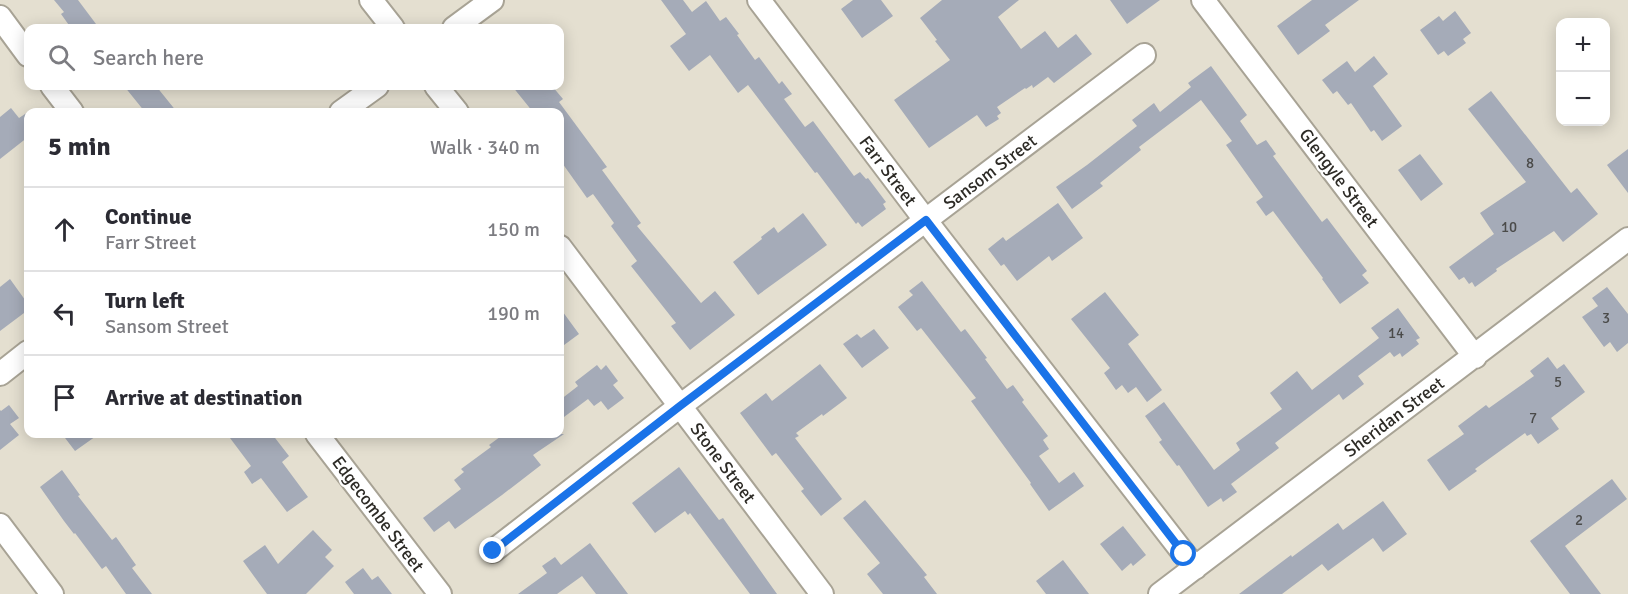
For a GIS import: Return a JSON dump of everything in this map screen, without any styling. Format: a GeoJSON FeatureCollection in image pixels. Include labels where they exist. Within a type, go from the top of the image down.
{"type":"FeatureCollection","features":[{"type":"Feature","properties":{"kind":"street"},"geometry":{"type":"LineString","coordinates":[[371,0],[390,24]]}},
{"type":"Feature","properties":{"kind":"street"},"geometry":{"type":"LineString","coordinates":[[459,24],[492,0]]}},
{"type":"Feature","properties":{"kind":"street","name":"Farr Street"},"geometry":{"type":"LineString","coordinates":[[759,0],[1195,568]]}},
{"type":"Feature","properties":{"kind":"street","name":"Glengyle Street"},"geometry":{"type":"LineString","coordinates":[[1209,2],[1475,357]]}},
{"type":"Feature","properties":{"kind":"street"},"geometry":{"type":"LineString","coordinates":[[0,17],[24,50]]}},
{"type":"Feature","properties":{"kind":"street","name":"Sansom Street"},"geometry":{"type":"LineString","coordinates":[[493,551],[680,406],[1144,55]]}},
{"type":"Feature","properties":{"kind":"street"},"geometry":{"type":"LineString","coordinates":[[55,90],[69,108]]}},
{"type":"Feature","properties":{"kind":"street"},"geometry":{"type":"LineString","coordinates":[[347,108],[371,90]]}},
{"type":"Feature","properties":{"kind":"street"},"geometry":{"type":"LineString","coordinates":[[439,90],[454,108]]}},
{"type":"Feature","properties":{"kind":"street","name":"Sheridan Street"},"geometry":{"type":"LineString","coordinates":[[1160,594],[1628,239]]}},
{"type":"Feature","properties":{"kind":"street","name":"Stone Street"},"geometry":{"type":"LineString","coordinates":[[564,252],[822,594]]}},
{"type":"Feature","properties":{"kind":"street"},"geometry":{"type":"LineString","coordinates":[[0,374],[24,355]]}},
{"type":"Feature","properties":{"kind":"street","name":"Edgecombe Street"},"geometry":{"type":"LineString","coordinates":[[320,438],[440,594]]}},
{"type":"Feature","properties":{"kind":"street"},"geometry":{"type":"LineString","coordinates":[[0,525],[52,594]]}},
{"type":"Feature","properties":{"kind":"building"},"geometry":{"type":"Polygon","coordinates":[[[54,0],[78,0],[96,24],[68,24],[61,14],[64,12],[54,0]]]}},
{"type":"Feature","properties":{"kind":"building"},"geometry":{"type":"Polygon","coordinates":[[[661,0],[683,0],[692,12],[706,1],[720,21],[726,17],[755,60],[759,57],[779,84],[782,81],[792,94],[784,99],[805,127],[813,121],[854,176],[860,172],[866,179],[868,178],[886,202],[883,204],[886,209],[862,227],[858,222],[856,224],[748,85],[738,93],[710,55],[689,71],[670,46],[686,34],[661,0]]]}},
{"type":"Feature","properties":{"kind":"building"},"geometry":{"type":"Polygon","coordinates":[[[853,0],[881,0],[893,16],[862,38],[841,9],[853,0]]]}},
{"type":"Feature","properties":{"kind":"building"},"geometry":{"type":"Polygon","coordinates":[[[942,0],[1019,0],[998,17],[1021,49],[1045,31],[1058,48],[1076,34],[1092,54],[1054,83],[1048,77],[1033,88],[1032,85],[1025,88],[997,107],[1001,113],[997,116],[999,119],[986,127],[977,115],[929,148],[894,100],[950,60],[920,18],[942,0]]]}},
{"type":"Feature","properties":{"kind":"building"},"geometry":{"type":"Polygon","coordinates":[[[1110,0],[1160,0],[1127,24],[1110,0]]]}},
{"type":"Feature","properties":{"kind":"building"},"geometry":{"type":"Polygon","coordinates":[[[1312,0],[1359,0],[1325,25],[1330,31],[1298,55],[1277,26],[1312,0]]]}},
{"type":"Feature","properties":{"kind":"building"},"geometry":{"type":"Polygon","coordinates":[[[1455,11],[1471,33],[1463,39],[1466,43],[1448,56],[1444,51],[1438,55],[1420,30],[1439,16],[1443,21],[1455,11]]]}},
{"type":"Feature","properties":{"kind":"building"},"geometry":{"type":"Polygon","coordinates":[[[1374,56],[1388,74],[1373,86],[1402,126],[1382,141],[1374,130],[1371,132],[1351,103],[1348,105],[1337,91],[1333,94],[1322,80],[1347,61],[1355,72],[1374,56]]]}},
{"type":"Feature","properties":{"kind":"building"},"geometry":{"type":"Polygon","coordinates":[[[1211,66],[1247,115],[1240,121],[1257,145],[1266,140],[1276,154],[1273,156],[1322,222],[1327,218],[1367,271],[1362,275],[1369,283],[1340,304],[1273,211],[1266,216],[1256,202],[1263,197],[1226,145],[1232,141],[1201,100],[1139,147],[1141,150],[1100,183],[1103,186],[1072,209],[1056,187],[1137,126],[1132,120],[1154,103],[1160,112],[1191,87],[1188,83],[1211,66]]]}},
{"type":"Feature","properties":{"kind":"building"},"geometry":{"type":"Polygon","coordinates":[[[127,90],[159,90],[174,108],[142,108],[127,90]]]}},
{"type":"Feature","properties":{"kind":"building"},"geometry":{"type":"Polygon","coordinates":[[[515,90],[555,90],[563,99],[559,102],[563,108],[530,108],[515,90]]]}},
{"type":"Feature","properties":{"kind":"building"},"geometry":{"type":"Polygon","coordinates":[[[1491,91],[1571,193],[1577,188],[1598,214],[1563,242],[1554,231],[1496,269],[1497,271],[1475,287],[1472,282],[1469,284],[1464,277],[1459,280],[1449,267],[1494,234],[1480,213],[1526,182],[1468,109],[1491,91]]]}},
{"type":"Feature","properties":{"kind":"building"},"geometry":{"type":"Polygon","coordinates":[[[11,108],[19,118],[24,115],[24,140],[0,159],[0,117],[11,108]]]}},
{"type":"Feature","properties":{"kind":"building"},"geometry":{"type":"Polygon","coordinates":[[[564,109],[607,167],[602,170],[641,223],[637,226],[701,303],[715,291],[735,315],[690,350],[671,326],[676,323],[631,266],[637,261],[611,226],[614,223],[593,194],[587,198],[564,166],[564,109]]]}},
{"type":"Feature","properties":{"kind":"building"},"geometry":{"type":"Polygon","coordinates":[[[1628,149],[1628,193],[1607,165],[1628,149]]]}},
{"type":"Feature","properties":{"kind":"building"},"geometry":{"type":"Polygon","coordinates":[[[1420,154],[1443,184],[1421,201],[1398,170],[1420,154]]]}},
{"type":"Feature","properties":{"kind":"building"},"geometry":{"type":"Polygon","coordinates":[[[1058,203],[1083,238],[1052,261],[1049,256],[1017,281],[988,249],[1003,237],[1006,241],[1058,203]]]}},
{"type":"Feature","properties":{"kind":"building"},"geometry":{"type":"Polygon","coordinates":[[[803,213],[827,245],[758,295],[733,262],[774,227],[778,233],[803,213]]]}},
{"type":"Feature","properties":{"kind":"building"},"geometry":{"type":"Polygon","coordinates":[[[10,279],[24,298],[24,313],[0,331],[0,287],[10,279]]]}},
{"type":"Feature","properties":{"kind":"building"},"geometry":{"type":"Polygon","coordinates":[[[922,281],[961,332],[965,329],[1007,389],[1013,385],[1024,400],[1022,402],[1048,436],[1043,440],[1049,449],[1039,456],[1059,483],[1074,472],[1084,486],[1049,511],[971,401],[976,398],[921,328],[917,331],[898,307],[913,295],[909,291],[922,281]]]}},
{"type":"Feature","properties":{"kind":"building"},"geometry":{"type":"Polygon","coordinates":[[[1607,287],[1628,314],[1628,343],[1617,352],[1610,342],[1604,347],[1582,317],[1598,306],[1592,298],[1607,287]]]}},
{"type":"Feature","properties":{"kind":"building"},"geometry":{"type":"Polygon","coordinates":[[[1105,292],[1139,335],[1128,344],[1162,390],[1147,402],[1136,387],[1128,393],[1122,385],[1116,390],[1104,373],[1110,368],[1071,319],[1105,292]]]}},
{"type":"Feature","properties":{"kind":"building"},"geometry":{"type":"Polygon","coordinates":[[[1398,308],[1420,338],[1416,340],[1419,344],[1402,357],[1400,353],[1394,357],[1390,352],[1358,376],[1364,384],[1343,400],[1339,394],[1275,443],[1279,448],[1231,484],[1237,492],[1223,502],[1221,498],[1208,507],[1179,465],[1177,466],[1159,442],[1162,440],[1145,416],[1164,402],[1214,470],[1240,450],[1236,443],[1282,409],[1270,393],[1297,371],[1312,390],[1379,338],[1371,328],[1398,308]]]}},
{"type":"Feature","properties":{"kind":"building"},"geometry":{"type":"Polygon","coordinates":[[[564,313],[579,334],[564,345],[564,313]]]}},
{"type":"Feature","properties":{"kind":"building"},"geometry":{"type":"Polygon","coordinates":[[[874,329],[889,348],[862,368],[843,344],[857,334],[861,338],[874,329]]]}},
{"type":"Feature","properties":{"kind":"building"},"geometry":{"type":"Polygon","coordinates":[[[1548,357],[1557,369],[1564,364],[1585,392],[1551,418],[1559,429],[1538,444],[1531,434],[1527,436],[1525,433],[1449,491],[1427,460],[1464,434],[1458,426],[1486,405],[1489,408],[1534,376],[1530,371],[1548,357]]]}},
{"type":"Feature","properties":{"kind":"building"},"geometry":{"type":"Polygon","coordinates":[[[820,364],[847,398],[796,433],[799,436],[795,438],[842,499],[821,516],[801,491],[804,489],[776,453],[772,456],[740,413],[766,393],[772,401],[820,364]]]}},
{"type":"Feature","properties":{"kind":"building"},"geometry":{"type":"Polygon","coordinates":[[[597,365],[601,370],[606,365],[618,381],[613,385],[624,398],[608,410],[601,401],[594,406],[588,399],[564,417],[564,397],[578,386],[575,382],[597,365]]]}},
{"type":"Feature","properties":{"kind":"building"},"geometry":{"type":"Polygon","coordinates":[[[9,405],[19,418],[10,424],[19,435],[0,450],[0,410],[9,405]]]}},
{"type":"Feature","properties":{"kind":"building"},"geometry":{"type":"Polygon","coordinates":[[[65,438],[93,438],[75,451],[65,438]]]}},
{"type":"Feature","properties":{"kind":"building"},"geometry":{"type":"Polygon","coordinates":[[[230,438],[275,438],[289,456],[282,462],[308,497],[287,512],[261,478],[252,484],[244,472],[251,466],[230,438]]]}},
{"type":"Feature","properties":{"kind":"building"},"geometry":{"type":"Polygon","coordinates":[[[499,438],[558,438],[533,455],[541,465],[502,495],[455,529],[449,521],[434,532],[423,518],[461,489],[454,480],[464,472],[461,469],[491,447],[489,445],[499,438]]]}},
{"type":"Feature","properties":{"kind":"building"},"geometry":{"type":"Polygon","coordinates":[[[679,467],[719,520],[723,518],[777,594],[750,594],[690,513],[688,515],[685,511],[655,533],[632,503],[679,467]]]}},
{"type":"Feature","properties":{"kind":"building"},"geometry":{"type":"Polygon","coordinates":[[[62,470],[80,495],[78,496],[112,540],[116,537],[136,565],[132,568],[152,594],[126,594],[106,566],[102,569],[64,521],[40,487],[62,470]]]}},
{"type":"Feature","properties":{"kind":"building"},"geometry":{"type":"Polygon","coordinates":[[[1612,479],[1627,499],[1565,546],[1601,594],[1570,594],[1530,541],[1612,479]]]}},
{"type":"Feature","properties":{"kind":"building"},"geometry":{"type":"Polygon","coordinates":[[[865,500],[927,575],[924,577],[937,594],[883,594],[867,574],[880,563],[843,518],[865,500]]]}},
{"type":"Feature","properties":{"kind":"building"},"geometry":{"type":"Polygon","coordinates":[[[1383,501],[1407,534],[1383,552],[1373,538],[1328,571],[1322,564],[1282,594],[1239,594],[1338,523],[1343,530],[1383,501]]]}},
{"type":"Feature","properties":{"kind":"building"},"geometry":{"type":"Polygon","coordinates":[[[1123,526],[1146,555],[1133,566],[1131,563],[1122,571],[1100,544],[1123,526]]]}},
{"type":"Feature","properties":{"kind":"building"},"geometry":{"type":"Polygon","coordinates":[[[313,530],[332,550],[325,557],[334,566],[306,594],[267,594],[243,561],[265,545],[278,564],[313,530]]]}},
{"type":"Feature","properties":{"kind":"building"},"geometry":{"type":"Polygon","coordinates":[[[590,543],[628,594],[596,594],[582,576],[557,594],[518,594],[547,573],[542,566],[555,557],[561,565],[590,543]]]}},
{"type":"Feature","properties":{"kind":"building"},"geometry":{"type":"Polygon","coordinates":[[[1063,560],[1089,594],[1046,594],[1036,581],[1063,560]]]}},
{"type":"Feature","properties":{"kind":"building"},"geometry":{"type":"Polygon","coordinates":[[[363,568],[372,580],[378,576],[392,594],[354,594],[345,582],[363,568]]]}},
{"type":"Feature","properties":{"kind":"route"},"geometry":{"type":"LineString","coordinates":[[493,551],[926,220],[1184,554]]}}]}
